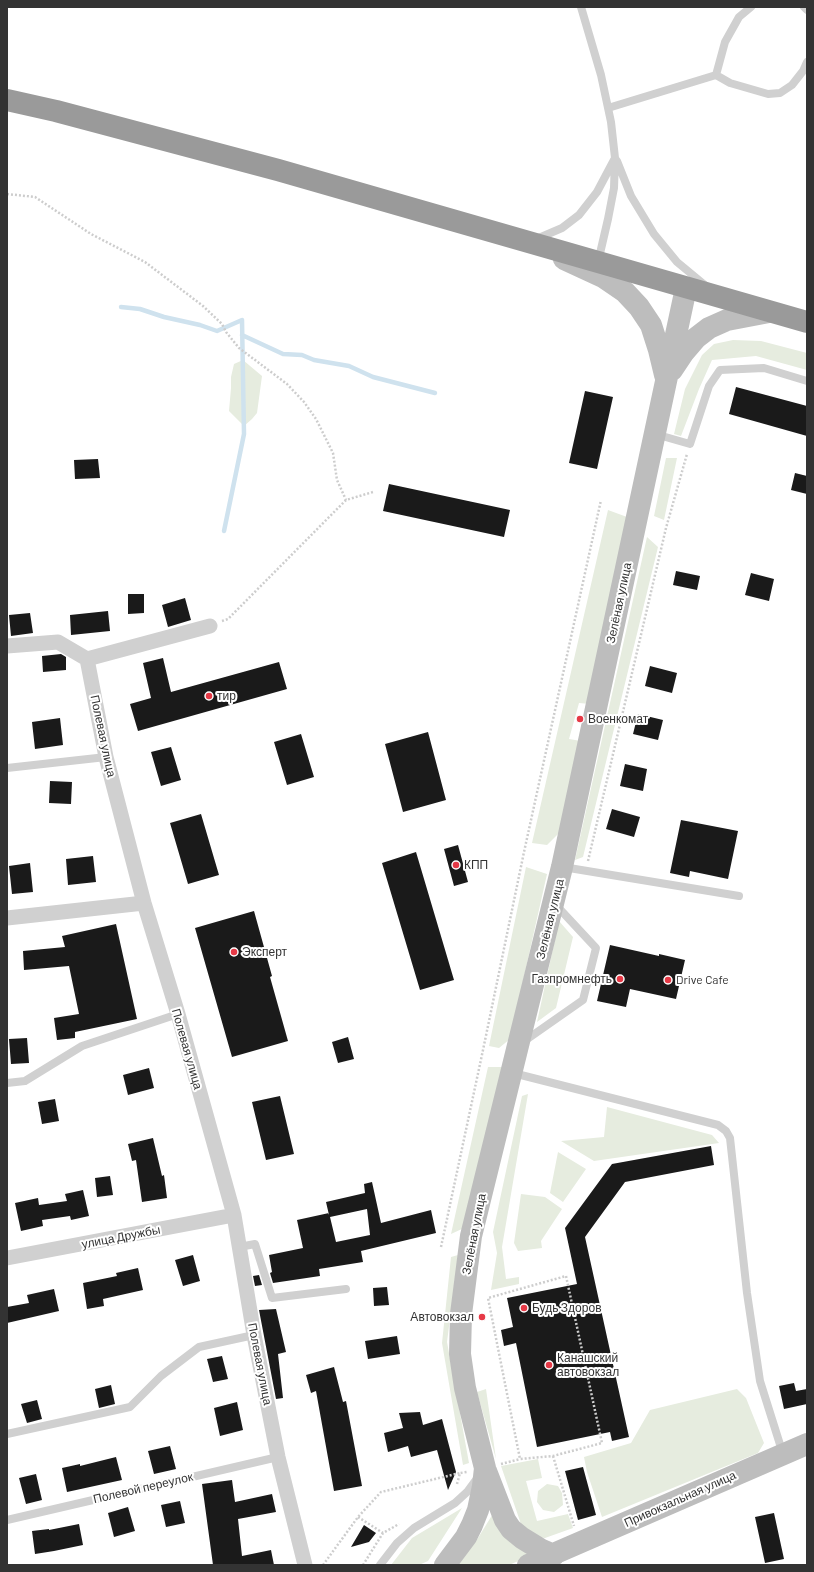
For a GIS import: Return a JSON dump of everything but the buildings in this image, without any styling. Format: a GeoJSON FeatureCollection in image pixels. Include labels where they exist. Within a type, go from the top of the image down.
{"type":"FeatureCollection","features":[{"type":"Feature","properties":{"kind":"highway"},"geometry":{"type":"LineString","coordinates":[[7,100],[56,111],[278,170],[807,322]]}},
{"type":"Feature","properties":{"kind":"main road"},"geometry":{"type":"LineString","coordinates":[[528,242],[603,277],[625,292],[639,307],[650,325],[659,350],[666,380]]}},
{"type":"Feature","properties":{"kind":"main road","name":"Зелёная улица"},"geometry":{"type":"LineString","coordinates":[[445,1565],[466,1537],[472,1525],[478,1510],[483,1486],[484,1468],[465,1388],[460,1354],[461,1314],[471,1236],[513,1073],[554,903],[592,723],[639,514],[654,434],[686,288]]}},
{"type":"Feature","properties":{"kind":"main road"},"geometry":{"type":"LineString","coordinates":[[666,380],[684,352],[696,338],[709,328],[727,320],[769,312]]}},
{"type":"Feature","properties":{"kind":"main road","name":"Привокзальная улица"},"geometry":{"type":"LineString","coordinates":[[528,1565],[555,1560],[579,1543],[807,1444]]}},
{"type":"Feature","properties":{"kind":"main road"},"geometry":{"type":"LineString","coordinates":[[484,1468],[505,1520],[522,1538],[555,1560]]}},
{"type":"Feature","properties":{"kind":"street"},"geometry":{"type":"LineString","coordinates":[[7,646],[58,642],[87,659],[210,626]]}},
{"type":"Feature","properties":{"kind":"street","name":"Полевая улица"},"geometry":{"type":"LineString","coordinates":[[87,659],[106,757],[144,903],[178,1014],[234,1215],[254,1334],[278,1457],[305,1565]]}},
{"type":"Feature","properties":{"kind":"street"},"geometry":{"type":"LineString","coordinates":[[7,918],[144,903]]}},
{"type":"Feature","properties":{"kind":"street","name":"улица Дружбы"},"geometry":{"type":"LineString","coordinates":[[7,1258],[234,1215]]}},
{"type":"Feature","properties":{"kind":"lane"},"geometry":{"type":"LineString","coordinates":[[580,7],[601,75],[612,122],[615,158],[614,188],[598,262]]}},
{"type":"Feature","properties":{"kind":"lane"},"geometry":{"type":"LineString","coordinates":[[716,75],[725,42],[739,17],[751,7]]}},
{"type":"Feature","properties":{"kind":"lane"},"geometry":{"type":"LineString","coordinates":[[804,7],[807,10]]}},
{"type":"Feature","properties":{"kind":"lane"},"geometry":{"type":"LineString","coordinates":[[608,108],[716,75],[730,83],[768,94],[780,92],[792,85],[804,71],[807,62]]}},
{"type":"Feature","properties":{"kind":"lane"},"geometry":{"type":"LineString","coordinates":[[528,242],[562,228],[579,215],[597,192],[615,158]]}},
{"type":"Feature","properties":{"kind":"lane"},"geometry":{"type":"LineString","coordinates":[[615,158],[631,196],[654,234],[677,262],[721,298]]}},
{"type":"Feature","properties":{"kind":"lane"},"geometry":{"type":"LineString","coordinates":[[654,434],[690,444],[709,386],[720,370],[764,368],[807,381]]}},
{"type":"Feature","properties":{"kind":"lane"},"geometry":{"type":"LineString","coordinates":[[7,768],[106,757]]}},
{"type":"Feature","properties":{"kind":"lane"},"geometry":{"type":"LineString","coordinates":[[562,867],[739,896]]}},
{"type":"Feature","properties":{"kind":"lane"},"geometry":{"type":"LineString","coordinates":[[519,1045],[583,1000],[596,948],[554,903]]}},
{"type":"Feature","properties":{"kind":"lane"},"geometry":{"type":"LineString","coordinates":[[7,1084],[25,1081],[82,1046],[178,1014]]}},
{"type":"Feature","properties":{"kind":"lane"},"geometry":{"type":"LineString","coordinates":[[513,1073],[718,1125],[726,1131],[730,1138],[747,1293],[760,1381],[784,1454]]}},
{"type":"Feature","properties":{"kind":"lane"},"geometry":{"type":"LineString","coordinates":[[239,1247],[255,1244],[272,1298],[346,1289]]}},
{"type":"Feature","properties":{"kind":"lane"},"geometry":{"type":"LineString","coordinates":[[7,1434],[130,1407],[161,1376],[199,1347],[254,1334]]}},
{"type":"Feature","properties":{"kind":"lane","name":"Полевой переулок"},"geometry":{"type":"LineString","coordinates":[[7,1520],[278,1457]]}},
{"type":"Feature","properties":{"kind":"lane"},"geometry":{"type":"LineString","coordinates":[[380,1565],[397,1543],[414,1528],[455,1503],[467,1492],[484,1468]]}},
{"type":"Feature","properties":{"kind":"path"},"geometry":{"type":"LineString","coordinates":[[7,194],[35,198],[91,234],[145,262],[203,306],[222,324],[226,332],[239,348],[287,384],[304,402],[316,419],[333,453],[337,480],[346,500]]}},
{"type":"Feature","properties":{"kind":"path"},"geometry":{"type":"LineString","coordinates":[[586,870],[666,528],[690,444]]}},
{"type":"Feature","properties":{"kind":"path"},"geometry":{"type":"LineString","coordinates":[[210,626],[228,619],[346,500],[373,492]]}},
{"type":"Feature","properties":{"kind":"path"},"geometry":{"type":"LineString","coordinates":[[441,1247],[524,852],[602,500]]}},
{"type":"Feature","properties":{"kind":"path"},"geometry":{"type":"LineString","coordinates":[[566,1276],[602,1443],[553,1456],[520,1459],[488,1298],[566,1276]]}},
{"type":"Feature","properties":{"kind":"path"},"geometry":{"type":"LineString","coordinates":[[553,1456],[579,1543]]}},
{"type":"Feature","properties":{"kind":"path"},"geometry":{"type":"LineString","coordinates":[[323,1565],[358,1517],[381,1492],[460,1473]]}},
{"type":"Feature","properties":{"kind":"path"},"geometry":{"type":"LineString","coordinates":[[358,1517],[383,1533]]}},
{"type":"Feature","properties":{"kind":"shaded area"},"geometry":{"type":"Polygon","coordinates":[[[733,340],[761,341],[807,353],[807,370],[756,356],[712,360],[681,436],[674,434],[685,389],[702,355],[714,344],[733,340]]]}},
{"type":"Feature","properties":{"kind":"shaded area"},"geometry":{"type":"Polygon","coordinates":[[[243,360],[262,376],[257,413],[244,426],[229,411],[231,377],[234,364],[243,360]]]}},
{"type":"Feature","properties":{"kind":"shaded area"},"geometry":{"type":"Polygon","coordinates":[[[666,458],[677,458],[664,520],[654,516],[666,458]]]}},
{"type":"Feature","properties":{"kind":"shaded area"},"geometry":{"type":"Polygon","coordinates":[[[608,510],[627,517],[590,704],[579,703],[569,739],[581,741],[560,832],[547,845],[532,843],[608,510]]]}},
{"type":"Feature","properties":{"kind":"shaded area"},"geometry":{"type":"Polygon","coordinates":[[[647,537],[658,547],[583,857],[575,860],[647,537]]]}},
{"type":"Feature","properties":{"kind":"shaded area"},"geometry":{"type":"Polygon","coordinates":[[[526,867],[547,874],[510,1039],[499,1048],[489,1046],[526,867]]]}},
{"type":"Feature","properties":{"kind":"shaded area"},"geometry":{"type":"Polygon","coordinates":[[[559,921],[573,937],[556,1008],[537,1022],[559,921]]]}},
{"type":"Feature","properties":{"kind":"shaded area"},"geometry":{"type":"Polygon","coordinates":[[[488,1067],[504,1067],[464,1228],[451,1234],[488,1067]]]}},
{"type":"Feature","properties":{"kind":"shaded area"},"geometry":{"type":"Polygon","coordinates":[[[528,1094],[502,1247],[506,1279],[519,1277],[519,1284],[491,1290],[497,1253],[493,1232],[522,1096],[528,1094]]]}},
{"type":"Feature","properties":{"kind":"shaded area"},"geometry":{"type":"Polygon","coordinates":[[[607,1107],[712,1135],[719,1143],[594,1161],[561,1141],[604,1137],[607,1107]]]}},
{"type":"Feature","properties":{"kind":"shaded area"},"geometry":{"type":"Polygon","coordinates":[[[558,1152],[586,1169],[563,1202],[550,1193],[558,1152]]]}},
{"type":"Feature","properties":{"kind":"shaded area"},"geometry":{"type":"Polygon","coordinates":[[[521,1194],[545,1197],[562,1209],[541,1241],[542,1248],[518,1251],[514,1243],[521,1194]]]}},
{"type":"Feature","properties":{"kind":"shaded area"},"geometry":{"type":"Polygon","coordinates":[[[458,1255],[447,1342],[469,1463],[463,1465],[442,1343],[451,1257],[458,1255]]]}},
{"type":"Feature","properties":{"kind":"shaded area"},"geometry":{"type":"Polygon","coordinates":[[[486,1389],[496,1459],[477,1392],[486,1389]]]}},
{"type":"Feature","properties":{"kind":"shaded area"},"geometry":{"type":"Polygon","coordinates":[[[737,1389],[746,1398],[764,1443],[758,1453],[602,1517],[587,1472],[584,1457],[631,1443],[650,1410],[737,1389]]]}},
{"type":"Feature","properties":{"kind":"shaded area"},"geometry":{"type":"Polygon","coordinates":[[[538,1459],[542,1478],[526,1481],[537,1521],[568,1514],[573,1528],[545,1538],[534,1537],[522,1527],[501,1466],[538,1459]]]}},
{"type":"Feature","properties":{"kind":"shaded area"},"geometry":{"type":"Polygon","coordinates":[[[547,1484],[558,1486],[562,1493],[563,1505],[554,1512],[543,1510],[537,1502],[538,1491],[547,1484]]]}},
{"type":"Feature","properties":{"kind":"shaded area"},"geometry":{"type":"Polygon","coordinates":[[[462,1508],[428,1561],[419,1565],[391,1565],[412,1538],[462,1508]]]}},
{"type":"Feature","properties":{"kind":"shaded area"},"geometry":{"type":"Polygon","coordinates":[[[494,1512],[530,1556],[509,1565],[457,1565],[478,1538],[494,1512]]]}},
{"type":"Feature","properties":{"kind":"waterway"},"geometry":{"type":"LineString","coordinates":[[121,307],[140,309],[217,331],[242,320],[244,434],[224,531]]}},
{"type":"Feature","properties":{"kind":"waterway"},"geometry":{"type":"LineString","coordinates":[[242,335],[283,354],[302,355],[314,360],[349,366],[373,377],[435,393]]}},
{"type":"Feature","properties":{"kind":"place","name":"тир"},"geometry":{"type":"Point","coordinates":[209,696]}},
{"type":"Feature","properties":{"kind":"place","name":"Военкомат"},"geometry":{"type":"Point","coordinates":[580,719]}},
{"type":"Feature","properties":{"kind":"place","name":"КПП"},"geometry":{"type":"Point","coordinates":[456,865]}},
{"type":"Feature","properties":{"kind":"place","name":"Эксперт"},"geometry":{"type":"Point","coordinates":[234,952]}},
{"type":"Feature","properties":{"kind":"place","name":"Газпромнефть"},"geometry":{"type":"Point","coordinates":[620,979]}},
{"type":"Feature","properties":{"kind":"place","name":"Drive Cafe"},"geometry":{"type":"Point","coordinates":[668,980]}},
{"type":"Feature","properties":{"kind":"place","name":"Будь Здоров"},"geometry":{"type":"Point","coordinates":[524,1308]}},
{"type":"Feature","properties":{"kind":"place","name":"Автовокзал"},"geometry":{"type":"Point","coordinates":[482,1317]}},
{"type":"Feature","properties":{"kind":"place","name":"Канашский автовокзал"},"geometry":{"type":"Point","coordinates":[549,1365]}}]}
